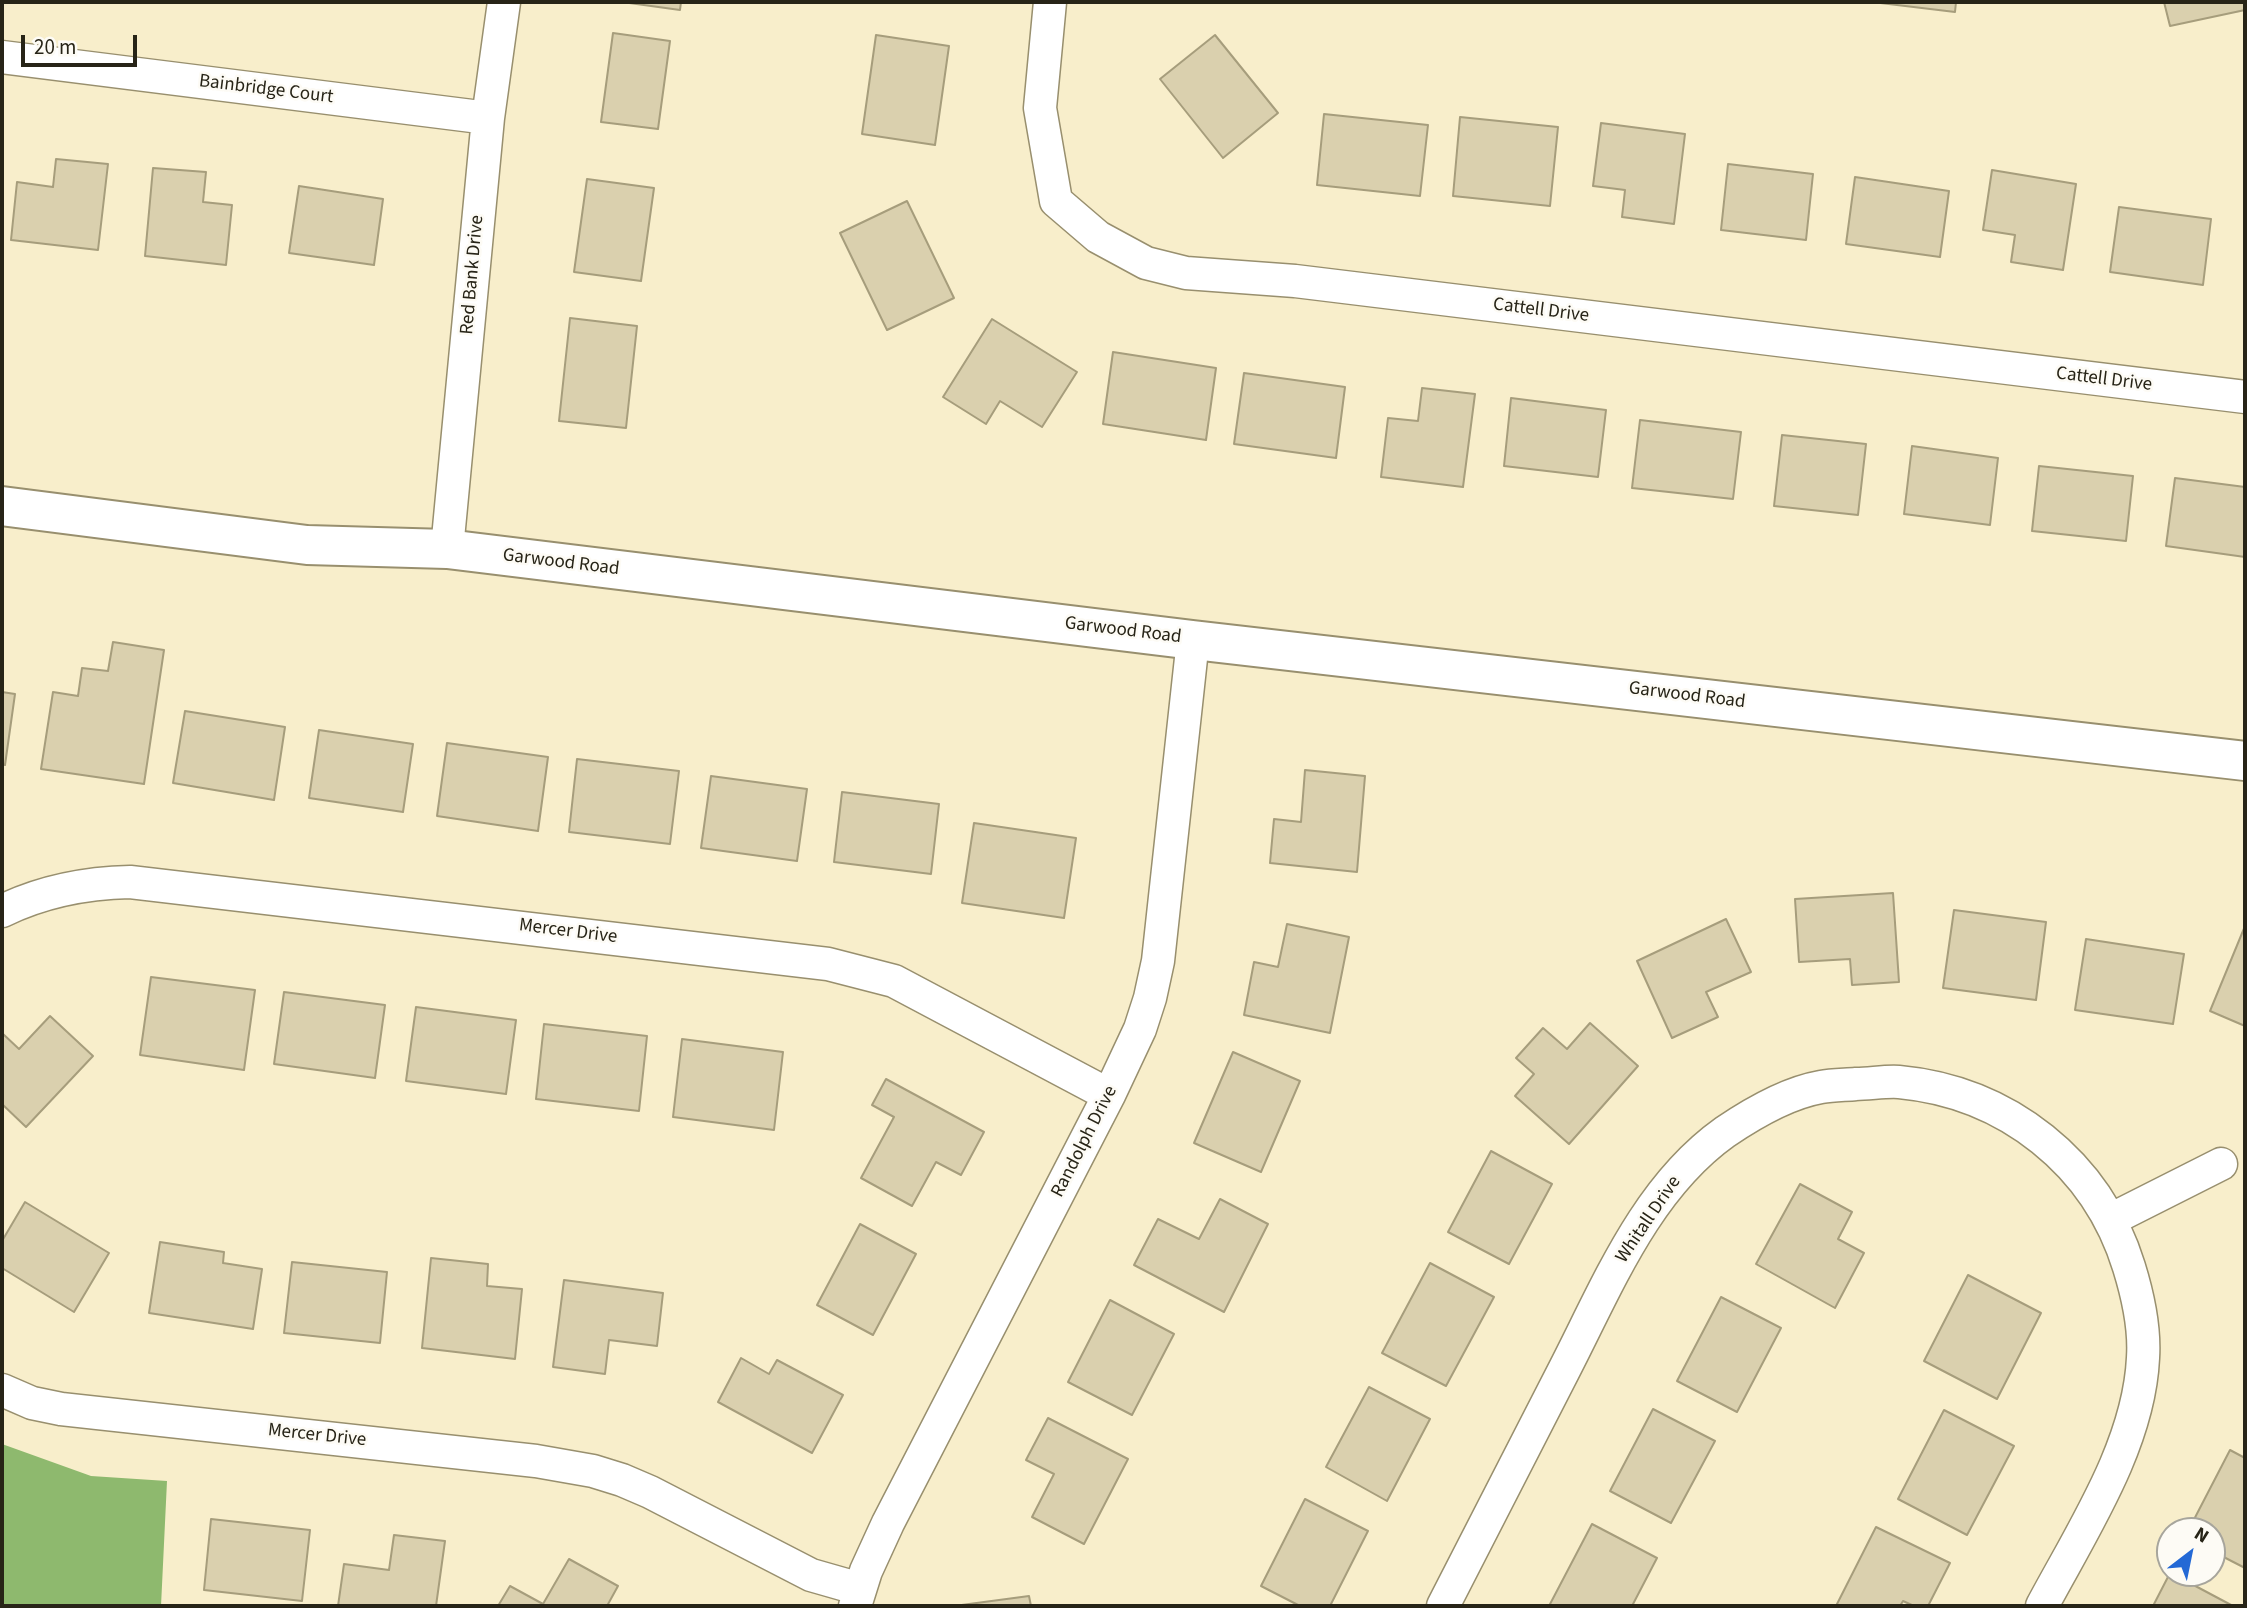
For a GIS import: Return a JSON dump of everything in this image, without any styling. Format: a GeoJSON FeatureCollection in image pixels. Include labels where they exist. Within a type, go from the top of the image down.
{"type":"FeatureCollection","features":[{"type":"Feature","properties":{"kind":"street","name":"Red Bank Drive"},"geometry":{"type":"LineString","coordinates":[[447,549],[488,118],[504,2]]}},
{"type":"Feature","properties":{"kind":"street","name":"Cattell Drive"},"geometry":{"type":"LineString","coordinates":[[1050,2],[1040,108],[1056,201],[1098,237],[1146,263],[1185,273],[1295,281],[2245,397]]}},
{"type":"Feature","properties":{"kind":"street","name":"Bainbridge Court"},"geometry":{"type":"LineString","coordinates":[[2,57],[488,118]]}},
{"type":"Feature","properties":{"kind":"street","name":"Garwood Road"},"geometry":{"type":"LineString","coordinates":[[2,506],[307,545],[447,549],[1193,640],[2245,761]]}},
{"type":"Feature","properties":{"kind":"street","name":"Randolph Drive"},"geometry":{"type":"LineString","coordinates":[[858,1598],[888,1523],[1109,1095],[1140,1029],[1158,961],[1193,640]]}},
{"type":"Feature","properties":{"kind":"street","name":"Mercer Drive"},"geometry":{"type":"LineString","coordinates":[[2,911],[40,894],[70,887],[130,882],[828,964],[894,981],[1109,1095]]}},
{"type":"Feature","properties":{"kind":"street","name":"Whitall Drive"},"geometry":{"type":"LineString","coordinates":[[1443,1606],[1624,1254],[1667,1186],[1695,1157],[1724,1133],[1785,1098],[1820,1087],[1898,1082],[1987,1104],[2020,1121],[2055,1148],[2080,1176],[2110,1220],[2124,1251],[2135,1287],[2144,1354],[2141,1386],[2122,1449],[2042,1606]]}},
{"type":"Feature","properties":{"kind":"street"},"geometry":{"type":"LineString","coordinates":[[2110,1220],[2221,1164]]}},
{"type":"Feature","properties":{"kind":"street","name":"Mercer Drive"},"geometry":{"type":"LineString","coordinates":[[2,1390],[32,1402],[61,1409],[536,1461],[593,1471],[650,1492],[858,1598]]}},
{"type":"Feature","properties":{"kind":"green space"},"geometry":{"type":"Polygon","coordinates":[[[2,1444],[91,1476],[167,1481],[161,1606],[2,1606],[2,1444]]]}},
{"type":"Feature","properties":{"kind":"building"},"geometry":{"type":"Polygon","coordinates":[[[622,2],[681,2],[680,10],[622,2]]]}},
{"type":"Feature","properties":{"kind":"building"},"geometry":{"type":"Polygon","coordinates":[[[1872,2],[1956,2],[1955,12],[1872,2]]]}},
{"type":"Feature","properties":{"kind":"building"},"geometry":{"type":"Polygon","coordinates":[[[2164,2],[2245,2],[2245,10],[2170,26],[2164,2]]]}},
{"type":"Feature","properties":{"kind":"building"},"geometry":{"type":"Polygon","coordinates":[[[613,33],[670,41],[658,129],[601,122],[613,33]]]}},
{"type":"Feature","properties":{"kind":"building"},"geometry":{"type":"Polygon","coordinates":[[[876,35],[949,46],[935,145],[862,134],[876,35]]]}},
{"type":"Feature","properties":{"kind":"building"},"geometry":{"type":"Polygon","coordinates":[[[1215,35],[1278,113],[1223,158],[1160,79],[1215,35]]]}},
{"type":"Feature","properties":{"kind":"building"},"geometry":{"type":"Polygon","coordinates":[[[1324,114],[1428,125],[1420,196],[1317,185],[1324,114]]]}},
{"type":"Feature","properties":{"kind":"building"},"geometry":{"type":"Polygon","coordinates":[[[1460,117],[1558,127],[1550,206],[1453,196],[1460,117]]]}},
{"type":"Feature","properties":{"kind":"building"},"geometry":{"type":"Polygon","coordinates":[[[1601,123],[1685,134],[1674,224],[1622,217],[1625,190],[1593,186],[1601,123]]]}},
{"type":"Feature","properties":{"kind":"building"},"geometry":{"type":"Polygon","coordinates":[[[56,159],[108,164],[98,250],[11,240],[17,182],[53,187],[56,159]]]}},
{"type":"Feature","properties":{"kind":"building"},"geometry":{"type":"Polygon","coordinates":[[[1728,164],[1813,174],[1806,240],[1721,230],[1728,164]]]}},
{"type":"Feature","properties":{"kind":"building"},"geometry":{"type":"Polygon","coordinates":[[[153,168],[206,172],[203,202],[232,205],[226,265],[145,256],[153,168]]]}},
{"type":"Feature","properties":{"kind":"building"},"geometry":{"type":"Polygon","coordinates":[[[1992,170],[2076,184],[2063,270],[2011,262],[2015,235],[1983,230],[1992,170]]]}},
{"type":"Feature","properties":{"kind":"building"},"geometry":{"type":"Polygon","coordinates":[[[1855,177],[1949,191],[1940,257],[1846,244],[1855,177]]]}},
{"type":"Feature","properties":{"kind":"building"},"geometry":{"type":"Polygon","coordinates":[[[587,179],[654,188],[641,281],[574,272],[587,179]]]}},
{"type":"Feature","properties":{"kind":"building"},"geometry":{"type":"Polygon","coordinates":[[[299,186],[383,199],[374,265],[289,253],[299,186]]]}},
{"type":"Feature","properties":{"kind":"building"},"geometry":{"type":"Polygon","coordinates":[[[907,201],[954,298],[887,330],[840,233],[907,201]]]}},
{"type":"Feature","properties":{"kind":"building"},"geometry":{"type":"Polygon","coordinates":[[[2119,207],[2211,219],[2203,285],[2110,272],[2119,207]]]}},
{"type":"Feature","properties":{"kind":"building"},"geometry":{"type":"Polygon","coordinates":[[[570,318],[637,326],[626,428],[559,421],[570,318]]]}},
{"type":"Feature","properties":{"kind":"building"},"geometry":{"type":"Polygon","coordinates":[[[992,319],[1077,372],[1042,427],[1000,401],[986,424],[943,397],[992,319]]]}},
{"type":"Feature","properties":{"kind":"building"},"geometry":{"type":"Polygon","coordinates":[[[1113,352],[1216,368],[1206,440],[1103,424],[1113,352]]]}},
{"type":"Feature","properties":{"kind":"building"},"geometry":{"type":"Polygon","coordinates":[[[1244,373],[1345,387],[1336,458],[1234,444],[1244,373]]]}},
{"type":"Feature","properties":{"kind":"building"},"geometry":{"type":"Polygon","coordinates":[[[1422,388],[1475,394],[1463,487],[1381,477],[1388,418],[1418,421],[1422,388]]]}},
{"type":"Feature","properties":{"kind":"building"},"geometry":{"type":"Polygon","coordinates":[[[1511,398],[1606,410],[1598,477],[1504,466],[1511,398]]]}},
{"type":"Feature","properties":{"kind":"building"},"geometry":{"type":"Polygon","coordinates":[[[1640,420],[1741,432],[1733,499],[1632,488],[1640,420]]]}},
{"type":"Feature","properties":{"kind":"building"},"geometry":{"type":"Polygon","coordinates":[[[1782,435],[1866,444],[1858,515],[1774,506],[1782,435]]]}},
{"type":"Feature","properties":{"kind":"building"},"geometry":{"type":"Polygon","coordinates":[[[1912,446],[1998,458],[1990,525],[1904,514],[1912,446]]]}},
{"type":"Feature","properties":{"kind":"building"},"geometry":{"type":"Polygon","coordinates":[[[2039,466],[2133,476],[2126,541],[2032,531],[2039,466]]]}},
{"type":"Feature","properties":{"kind":"building"},"geometry":{"type":"Polygon","coordinates":[[[2175,478],[2245,487],[2245,557],[2166,546],[2175,478]]]}},
{"type":"Feature","properties":{"kind":"building"},"geometry":{"type":"Polygon","coordinates":[[[113,642],[164,650],[144,784],[41,769],[53,692],[78,696],[82,668],[108,671],[113,642]]]}},
{"type":"Feature","properties":{"kind":"building"},"geometry":{"type":"Polygon","coordinates":[[[2,692],[15,694],[5,765],[2,764],[2,692]]]}},
{"type":"Feature","properties":{"kind":"building"},"geometry":{"type":"Polygon","coordinates":[[[185,711],[285,727],[274,800],[173,783],[185,711]]]}},
{"type":"Feature","properties":{"kind":"building"},"geometry":{"type":"Polygon","coordinates":[[[319,730],[413,744],[403,812],[309,798],[319,730]]]}},
{"type":"Feature","properties":{"kind":"building"},"geometry":{"type":"Polygon","coordinates":[[[447,743],[548,757],[538,831],[437,816],[447,743]]]}},
{"type":"Feature","properties":{"kind":"building"},"geometry":{"type":"Polygon","coordinates":[[[577,759],[679,771],[670,844],[569,832],[577,759]]]}},
{"type":"Feature","properties":{"kind":"building"},"geometry":{"type":"Polygon","coordinates":[[[1305,770],[1365,776],[1357,872],[1270,863],[1274,819],[1301,822],[1305,770]]]}},
{"type":"Feature","properties":{"kind":"building"},"geometry":{"type":"Polygon","coordinates":[[[711,776],[807,789],[797,861],[701,848],[711,776]]]}},
{"type":"Feature","properties":{"kind":"building"},"geometry":{"type":"Polygon","coordinates":[[[842,792],[939,804],[931,874],[834,862],[842,792]]]}},
{"type":"Feature","properties":{"kind":"building"},"geometry":{"type":"Polygon","coordinates":[[[974,823],[1076,838],[1064,918],[962,903],[974,823]]]}},
{"type":"Feature","properties":{"kind":"building"},"geometry":{"type":"Polygon","coordinates":[[[1893,893],[1899,982],[1852,985],[1850,959],[1799,962],[1795,899],[1893,893]]]}},
{"type":"Feature","properties":{"kind":"building"},"geometry":{"type":"Polygon","coordinates":[[[1954,910],[2046,922],[2036,1000],[1943,988],[1954,910]]]}},
{"type":"Feature","properties":{"kind":"building"},"geometry":{"type":"Polygon","coordinates":[[[1726,919],[1751,972],[1706,992],[1718,1017],[1672,1038],[1637,961],[1726,919]]]}},
{"type":"Feature","properties":{"kind":"building"},"geometry":{"type":"Polygon","coordinates":[[[1287,924],[1349,937],[1330,1033],[1244,1015],[1254,962],[1278,967],[1287,924]]]}},
{"type":"Feature","properties":{"kind":"building"},"geometry":{"type":"Polygon","coordinates":[[[2245,926],[2245,1026],[2210,1011],[2245,926]]]}},
{"type":"Feature","properties":{"kind":"building"},"geometry":{"type":"Polygon","coordinates":[[[2086,939],[2184,954],[2173,1024],[2075,1010],[2086,939]]]}},
{"type":"Feature","properties":{"kind":"building"},"geometry":{"type":"Polygon","coordinates":[[[151,977],[255,990],[244,1070],[140,1055],[151,977]]]}},
{"type":"Feature","properties":{"kind":"building"},"geometry":{"type":"Polygon","coordinates":[[[284,992],[385,1005],[375,1078],[274,1064],[284,992]]]}},
{"type":"Feature","properties":{"kind":"building"},"geometry":{"type":"Polygon","coordinates":[[[416,1007],[516,1020],[506,1094],[406,1081],[416,1007]]]}},
{"type":"Feature","properties":{"kind":"building"},"geometry":{"type":"Polygon","coordinates":[[[50,1016],[93,1056],[26,1127],[2,1104],[2,1033],[19,1049],[50,1016]]]}},
{"type":"Feature","properties":{"kind":"building"},"geometry":{"type":"Polygon","coordinates":[[[1590,1023],[1638,1066],[1569,1144],[1515,1096],[1534,1074],[1516,1058],[1543,1028],[1567,1049],[1590,1023]]]}},
{"type":"Feature","properties":{"kind":"building"},"geometry":{"type":"Polygon","coordinates":[[[544,1024],[647,1036],[639,1111],[536,1099],[544,1024]]]}},
{"type":"Feature","properties":{"kind":"building"},"geometry":{"type":"Polygon","coordinates":[[[682,1039],[783,1052],[774,1130],[673,1117],[682,1039]]]}},
{"type":"Feature","properties":{"kind":"building"},"geometry":{"type":"Polygon","coordinates":[[[1233,1052],[1300,1081],[1261,1172],[1194,1143],[1233,1052]]]}},
{"type":"Feature","properties":{"kind":"building"},"geometry":{"type":"Polygon","coordinates":[[[886,1079],[984,1132],[961,1175],[936,1162],[912,1206],[861,1178],[894,1117],[872,1105],[886,1079]]]}},
{"type":"Feature","properties":{"kind":"building"},"geometry":{"type":"Polygon","coordinates":[[[1491,1151],[1552,1184],[1509,1264],[1448,1232],[1491,1151]]]}},
{"type":"Feature","properties":{"kind":"building"},"geometry":{"type":"Polygon","coordinates":[[[1800,1184],[1852,1212],[1838,1239],[1864,1253],[1835,1308],[1756,1264],[1800,1184]]]}},
{"type":"Feature","properties":{"kind":"building"},"geometry":{"type":"Polygon","coordinates":[[[1220,1199],[1268,1224],[1224,1312],[1134,1265],[1158,1219],[1199,1239],[1220,1199]]]}},
{"type":"Feature","properties":{"kind":"building"},"geometry":{"type":"Polygon","coordinates":[[[25,1202],[109,1253],[74,1312],[2,1268],[2,1241],[25,1202]]]}},
{"type":"Feature","properties":{"kind":"building"},"geometry":{"type":"Polygon","coordinates":[[[860,1224],[916,1254],[873,1335],[817,1305],[860,1224]]]}},
{"type":"Feature","properties":{"kind":"building"},"geometry":{"type":"Polygon","coordinates":[[[160,1242],[224,1252],[223,1263],[262,1269],[253,1329],[149,1313],[160,1242]]]}},
{"type":"Feature","properties":{"kind":"building"},"geometry":{"type":"Polygon","coordinates":[[[431,1258],[488,1264],[487,1286],[522,1289],[515,1359],[422,1348],[431,1258]]]}},
{"type":"Feature","properties":{"kind":"building"},"geometry":{"type":"Polygon","coordinates":[[[292,1262],[387,1272],[380,1343],[284,1333],[292,1262]]]}},
{"type":"Feature","properties":{"kind":"building"},"geometry":{"type":"Polygon","coordinates":[[[1430,1263],[1494,1297],[1446,1386],[1382,1353],[1430,1263]]]}},
{"type":"Feature","properties":{"kind":"building"},"geometry":{"type":"Polygon","coordinates":[[[1968,1275],[2041,1313],[1997,1399],[1924,1361],[1968,1275]]]}},
{"type":"Feature","properties":{"kind":"building"},"geometry":{"type":"Polygon","coordinates":[[[564,1280],[663,1293],[657,1346],[609,1340],[605,1374],[553,1367],[564,1280]]]}},
{"type":"Feature","properties":{"kind":"building"},"geometry":{"type":"Polygon","coordinates":[[[1721,1297],[1781,1328],[1737,1412],[1677,1381],[1721,1297]]]}},
{"type":"Feature","properties":{"kind":"building"},"geometry":{"type":"Polygon","coordinates":[[[1110,1300],[1174,1334],[1132,1415],[1068,1382],[1110,1300]]]}},
{"type":"Feature","properties":{"kind":"building"},"geometry":{"type":"Polygon","coordinates":[[[741,1358],[769,1374],[777,1360],[843,1395],[812,1453],[718,1402],[741,1358]]]}},
{"type":"Feature","properties":{"kind":"building"},"geometry":{"type":"Polygon","coordinates":[[[1369,1387],[1430,1419],[1387,1501],[1326,1467],[1369,1387]]]}},
{"type":"Feature","properties":{"kind":"building"},"geometry":{"type":"Polygon","coordinates":[[[1653,1409],[1715,1441],[1671,1523],[1610,1491],[1653,1409]]]}},
{"type":"Feature","properties":{"kind":"building"},"geometry":{"type":"Polygon","coordinates":[[[1944,1410],[2014,1446],[1967,1535],[1898,1499],[1944,1410]]]}},
{"type":"Feature","properties":{"kind":"building"},"geometry":{"type":"Polygon","coordinates":[[[1048,1418],[1128,1459],[1084,1544],[1032,1517],[1054,1474],[1026,1460],[1048,1418]]]}},
{"type":"Feature","properties":{"kind":"building"},"geometry":{"type":"Polygon","coordinates":[[[2230,1450],[2245,1458],[2245,1568],[2226,1558],[2226,1517],[2195,1517],[2230,1450]]]}},
{"type":"Feature","properties":{"kind":"building"},"geometry":{"type":"Polygon","coordinates":[[[1305,1499],[1368,1531],[1330,1606],[1300,1606],[1261,1586],[1305,1499]]]}},
{"type":"Feature","properties":{"kind":"building"},"geometry":{"type":"Polygon","coordinates":[[[211,1519],[310,1530],[302,1601],[204,1590],[211,1519]]]}},
{"type":"Feature","properties":{"kind":"building"},"geometry":{"type":"Polygon","coordinates":[[[1592,1524],[1657,1558],[1632,1606],[1549,1606],[1592,1524]]]}},
{"type":"Feature","properties":{"kind":"building"},"geometry":{"type":"Polygon","coordinates":[[[1876,1527],[1950,1563],[1928,1606],[1914,1606],[1903,1601],[1900,1606],[1836,1606],[1876,1527]]]}},
{"type":"Feature","properties":{"kind":"building"},"geometry":{"type":"Polygon","coordinates":[[[394,1535],[445,1541],[436,1606],[338,1606],[344,1564],[389,1570],[394,1535]]]}},
{"type":"Feature","properties":{"kind":"building"},"geometry":{"type":"Polygon","coordinates":[[[569,1559],[618,1586],[607,1606],[498,1606],[510,1586],[543,1604],[569,1559]]]}},
{"type":"Feature","properties":{"kind":"building"},"geometry":{"type":"Polygon","coordinates":[[[2163,1587],[2197,1587],[2233,1606],[2153,1606],[2163,1587]]]}},
{"type":"Feature","properties":{"kind":"building"},"geometry":{"type":"Polygon","coordinates":[[[1029,1596],[1031,1606],[954,1606],[1029,1596]]]}}]}
